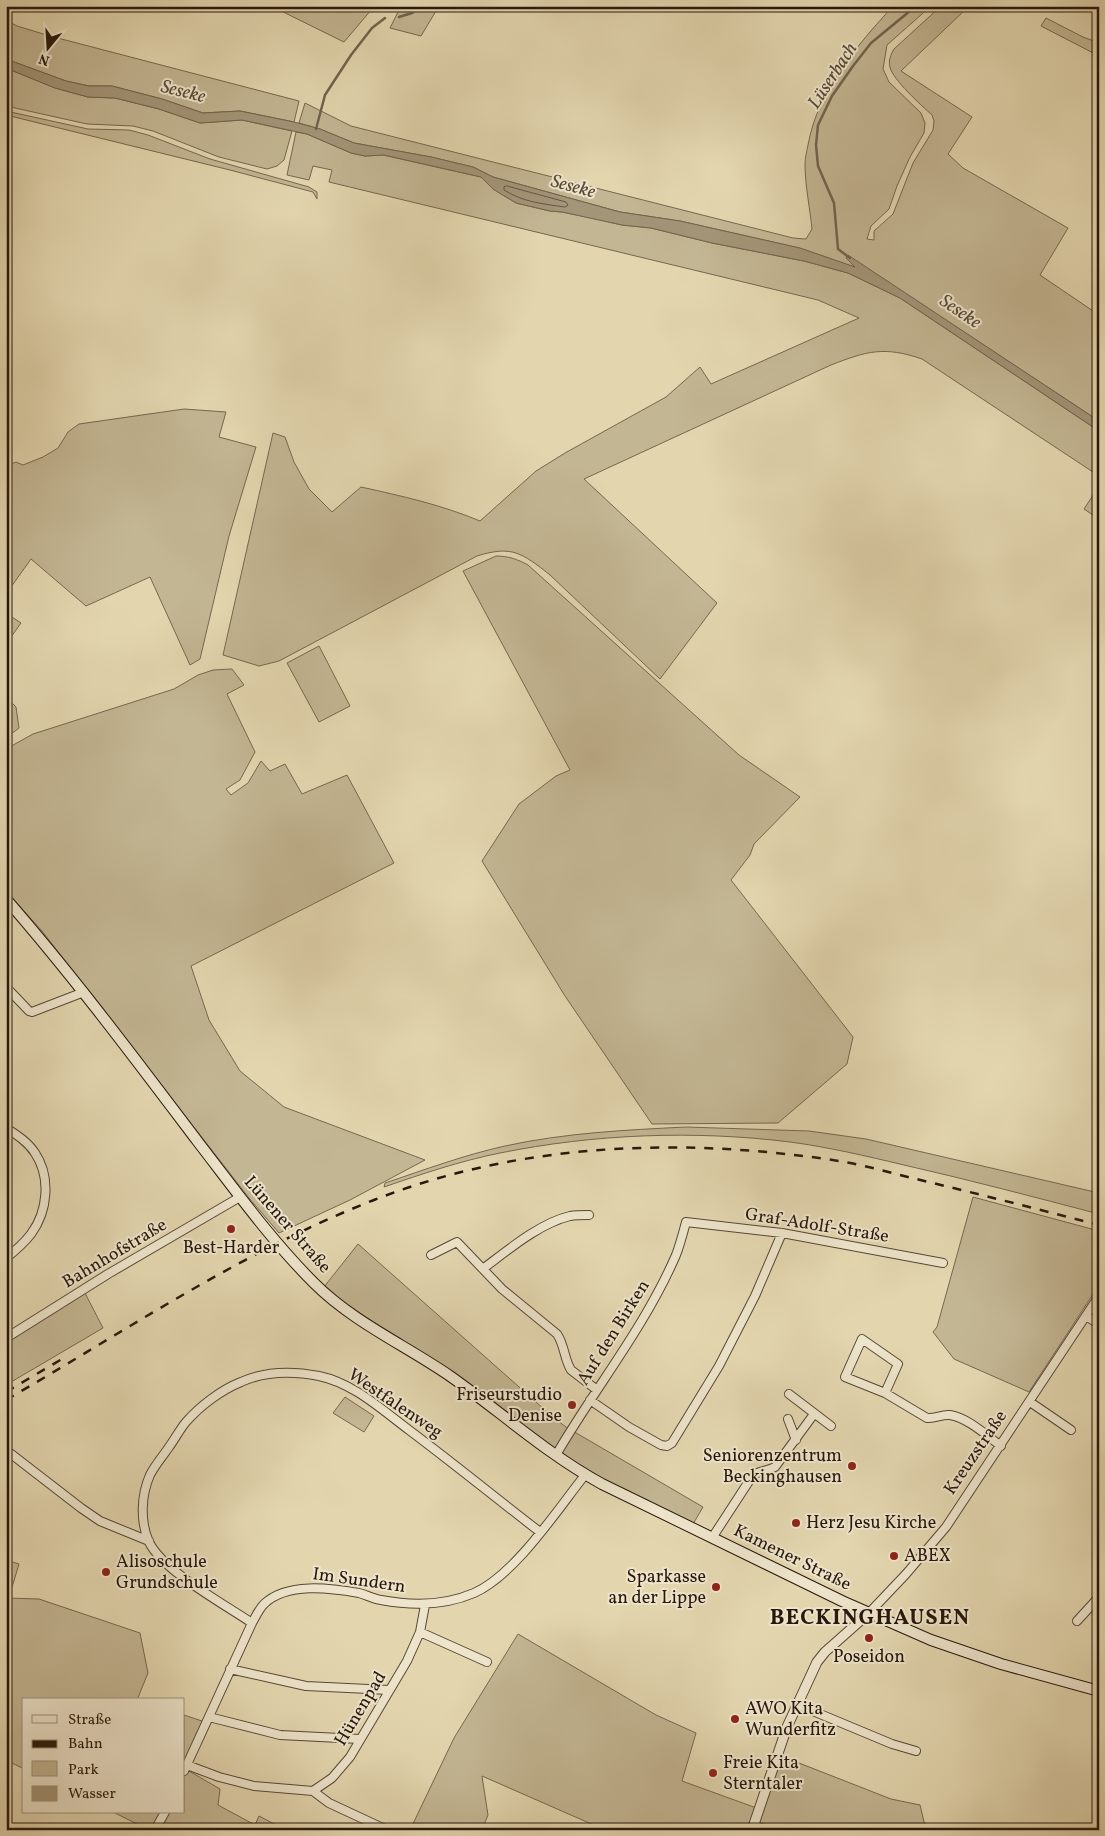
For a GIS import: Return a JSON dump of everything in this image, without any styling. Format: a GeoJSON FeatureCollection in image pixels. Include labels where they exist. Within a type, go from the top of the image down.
{"type":"FeatureCollection","features":[{"type":"Feature","properties":{"kind":"main road","name":"Lünener Straße"},"geometry":{"type":"LineString","coordinates":[[6,900],[39,936],[84,992],[289,1257],[334,1301],[451,1377],[585,1475],[618,1492]]}},
{"type":"Feature","properties":{"kind":"main road","name":"Kamener Straße"},"geometry":{"type":"LineString","coordinates":[[618,1492],[869,1613],[931,1640],[1001,1664],[1099,1690]]}},
{"type":"Feature","properties":{"kind":"street"},"geometry":{"type":"LineString","coordinates":[[6,987],[32,1012],[84,992]]}},
{"type":"Feature","properties":{"kind":"street"},"geometry":{"type":"LineString","coordinates":[[6,1128],[26,1142],[36,1154],[44,1170],[46,1194],[39,1221],[31,1234],[6,1258]]}},
{"type":"Feature","properties":{"kind":"street","name":"Bahnhofstraße"},"geometry":{"type":"LineString","coordinates":[[6,1338],[108,1274],[240,1196]]}},
{"type":"Feature","properties":{"kind":"street"},"geometry":{"type":"LineString","coordinates":[[484,1268],[519,1242],[552,1222],[570,1216],[590,1215]]}},
{"type":"Feature","properties":{"kind":"street","name":"Auf den Birken"},"geometry":{"type":"LineString","coordinates":[[556,1455],[590,1400],[625,1349],[660,1288],[676,1253],[686,1222]]}},
{"type":"Feature","properties":{"kind":"street","name":"Graf-Adolf-Straße"},"geometry":{"type":"LineString","coordinates":[[686,1222],[782,1233],[943,1263]]}},
{"type":"Feature","properties":{"kind":"street"},"geometry":{"type":"LineString","coordinates":[[590,1400],[661,1445],[667,1446],[672,1443],[719,1366],[755,1296],[782,1233]]}},
{"type":"Feature","properties":{"kind":"street"},"geometry":{"type":"LineString","coordinates":[[431,1255],[457,1242],[484,1268],[502,1289],[557,1334],[562,1341],[571,1370],[597,1390]]}},
{"type":"Feature","properties":{"kind":"street","name":"Kreuzstraße"},"geometry":{"type":"LineString","coordinates":[[753,1828],[796,1704],[817,1662],[825,1652],[869,1613],[906,1574],[946,1527],[1099,1296]]}},
{"type":"Feature","properties":{"kind":"street"},"geometry":{"type":"LineString","coordinates":[[1086,1316],[1099,1324]]}},
{"type":"Feature","properties":{"kind":"street"},"geometry":{"type":"LineString","coordinates":[[885,1392],[898,1364],[862,1339],[845,1377],[885,1392],[927,1418],[950,1415],[965,1420],[1001,1446]]}},
{"type":"Feature","properties":{"kind":"street","name":"Westfalenweg"},"geometry":{"type":"LineString","coordinates":[[252,1623],[173,1570],[157,1554],[149,1541],[143,1510],[146,1486],[155,1467],[185,1423],[220,1394],[240,1382],[260,1375],[296,1372],[320,1376],[343,1384],[359,1393],[437,1451],[540,1532]]}},
{"type":"Feature","properties":{"kind":"street"},"geometry":{"type":"LineString","coordinates":[[788,1394],[830,1426]]}},
{"type":"Feature","properties":{"kind":"street","name":"Kreuzstraße"},"geometry":{"type":"LineString","coordinates":[[1030,1402],[1072,1430]]}},
{"type":"Feature","properties":{"kind":"street"},"geometry":{"type":"LineString","coordinates":[[712,1538],[753,1475],[759,1471],[768,1471],[774,1468],[814,1414]]}},
{"type":"Feature","properties":{"kind":"street"},"geometry":{"type":"LineString","coordinates":[[788,1419],[796,1440]]}},
{"type":"Feature","properties":{"kind":"street"},"geometry":{"type":"LineString","coordinates":[[6,1450],[100,1521],[149,1541]]}},
{"type":"Feature","properties":{"kind":"street","name":"Im Sundern"},"geometry":{"type":"LineString","coordinates":[[185,1768],[252,1623],[264,1604],[270,1599],[286,1591],[300,1589],[359,1593],[382,1601],[425,1605],[459,1598],[486,1586],[508,1568],[540,1532],[585,1475]]}},
{"type":"Feature","properties":{"kind":"street"},"geometry":{"type":"LineString","coordinates":[[1077,1621],[1099,1597]]}},
{"type":"Feature","properties":{"kind":"street","name":"Hünenpad"},"geometry":{"type":"LineString","coordinates":[[313,1792],[332,1778],[350,1757],[407,1661],[420,1632],[425,1605]]}},
{"type":"Feature","properties":{"kind":"street"},"geometry":{"type":"LineString","coordinates":[[420,1632],[487,1662]]}},
{"type":"Feature","properties":{"kind":"street"},"geometry":{"type":"LineString","coordinates":[[230,1669],[306,1686],[389,1690]]}},
{"type":"Feature","properties":{"kind":"street"},"geometry":{"type":"LineString","coordinates":[[796,1704],[892,1744],[916,1751]]}},
{"type":"Feature","properties":{"kind":"street"},"geometry":{"type":"LineString","coordinates":[[209,1717],[280,1735],[360,1739]]}},
{"type":"Feature","properties":{"kind":"street"},"geometry":{"type":"LineString","coordinates":[[185,1768],[254,1786],[313,1792],[329,1803],[387,1830]]}},
{"type":"Feature","properties":{"kind":"street"},"geometry":{"type":"LineString","coordinates":[[155,1830],[163,1814]]}},
{"type":"Feature","properties":{"kind":"street"},"geometry":{"type":"LineString","coordinates":[[753,1828],[766,1830]]}},
{"type":"Feature","properties":{"kind":"green space"},"geometry":{"type":"Polygon","coordinates":[[[271,6],[393,6],[372,9],[344,42],[271,6]]]}},
{"type":"Feature","properties":{"kind":"green space"},"geometry":{"type":"Polygon","coordinates":[[[401,6],[439,6],[421,36],[390,28],[401,6]]]}},
{"type":"Feature","properties":{"kind":"green space"},"geometry":{"type":"Polygon","coordinates":[[[893,6],[931,6],[887,45],[883,69],[889,82],[921,113],[925,123],[924,133],[910,157],[889,209],[871,226],[867,239],[874,240],[874,231],[893,214],[913,163],[933,130],[934,121],[932,115],[908,92],[892,72],[889,65],[891,55],[894,49],[941,6],[963,6],[966,9],[901,71],[972,117],[948,154],[963,168],[1068,228],[1040,275],[1099,315],[1099,421],[848,256],[846,258],[857,268],[799,248],[680,221],[620,212],[493,177],[473,167],[354,143],[320,129],[299,123],[305,103],[351,126],[793,238],[806,239],[812,229],[805,162],[813,125],[820,106],[852,53],[893,6]]]}},
{"type":"Feature","properties":{"kind":"green space"},"geometry":{"type":"Polygon","coordinates":[[[1046,18],[1099,43],[1099,56],[1041,26],[1046,18]]]}},
{"type":"Feature","properties":{"kind":"green space"},"geometry":{"type":"Polygon","coordinates":[[[6,20],[17,26],[50,36],[299,101],[294,122],[240,111],[203,113],[162,99],[112,86],[89,86],[66,81],[6,59],[6,20]]]}},
{"type":"Feature","properties":{"kind":"green space"},"geometry":{"type":"Polygon","coordinates":[[[6,68],[55,88],[88,97],[115,98],[159,109],[200,123],[242,120],[292,131],[284,160],[277,166],[267,169],[219,157],[153,131],[133,126],[87,124],[6,106],[6,68]]]}},
{"type":"Feature","properties":{"kind":"green space"},"geometry":{"type":"Polygon","coordinates":[[[6,111],[88,129],[129,130],[148,135],[210,159],[309,187],[317,192],[317,199],[313,192],[6,115],[6,111]]]}},
{"type":"Feature","properties":{"kind":"green space"},"geometry":{"type":"Polygon","coordinates":[[[296,132],[307,134],[351,153],[365,156],[383,155],[481,177],[493,189],[516,203],[622,225],[651,228],[712,243],[804,261],[848,273],[900,298],[1099,431],[1099,476],[922,359],[886,351],[855,356],[831,365],[584,479],[717,603],[660,679],[550,575],[524,556],[508,551],[477,556],[279,661],[259,666],[223,655],[273,433],[285,437],[294,462],[309,489],[332,512],[361,487],[407,497],[480,521],[536,471],[666,397],[700,367],[711,384],[859,318],[818,300],[329,182],[332,170],[313,166],[309,180],[287,175],[296,132]]]}},
{"type":"Feature","properties":{"kind":"green space"},"geometry":{"type":"Polygon","coordinates":[[[184,409],[226,412],[219,437],[256,447],[229,536],[200,659],[190,665],[150,577],[86,606],[31,559],[6,594],[6,466],[16,462],[23,465],[43,457],[58,448],[68,432],[79,424],[184,409]]]}},
{"type":"Feature","properties":{"kind":"green space"},"geometry":{"type":"Polygon","coordinates":[[[1099,486],[1099,519],[1084,509],[1099,486]]]}},
{"type":"Feature","properties":{"kind":"green space"},"geometry":{"type":"Polygon","coordinates":[[[496,556],[512,558],[528,565],[739,755],[800,797],[754,844],[750,855],[731,880],[853,1037],[847,1064],[778,1123],[652,1124],[565,996],[482,861],[519,804],[556,776],[570,770],[463,571],[496,556]]]}},
{"type":"Feature","properties":{"kind":"green space"},"geometry":{"type":"Polygon","coordinates":[[[6,613],[21,623],[6,644],[6,613]]]}},
{"type":"Feature","properties":{"kind":"green space"},"geometry":{"type":"Polygon","coordinates":[[[319,646],[350,706],[319,722],[287,663],[319,646]]]}},
{"type":"Feature","properties":{"kind":"green space"},"geometry":{"type":"Polygon","coordinates":[[[232,669],[244,685],[227,694],[255,752],[240,780],[226,789],[231,795],[248,783],[261,761],[270,771],[285,764],[302,794],[347,775],[394,863],[191,966],[209,1020],[240,1071],[284,1107],[425,1160],[350,1200],[279,1233],[249,1198],[42,931],[6,891],[6,749],[33,734],[174,689],[198,675],[213,670],[232,669]]]}},
{"type":"Feature","properties":{"kind":"green space"},"geometry":{"type":"Polygon","coordinates":[[[6,697],[16,707],[19,728],[6,738],[6,697]]]}},
{"type":"Feature","properties":{"kind":"green space"},"geometry":{"type":"Polygon","coordinates":[[[686,1127],[809,1131],[866,1139],[1099,1193],[1099,1214],[953,1177],[818,1146],[754,1138],[717,1136],[681,1135],[608,1138],[536,1147],[470,1160],[384,1187],[385,1183],[444,1163],[527,1142],[595,1133],[686,1127]]]}},
{"type":"Feature","properties":{"kind":"green space"},"geometry":{"type":"Polygon","coordinates":[[[973,1197],[1099,1231],[1099,1285],[1029,1392],[954,1359],[933,1332],[937,1327],[973,1197]]]}},
{"type":"Feature","properties":{"kind":"green space"},"geometry":{"type":"Polygon","coordinates":[[[358,1244],[554,1418],[566,1427],[703,1507],[689,1531],[593,1481],[456,1384],[320,1292],[358,1244]]]}},
{"type":"Feature","properties":{"kind":"green space"},"geometry":{"type":"Polygon","coordinates":[[[85,1293],[103,1328],[6,1385],[6,1340],[85,1293]]]}},
{"type":"Feature","properties":{"kind":"green space"},"geometry":{"type":"Polygon","coordinates":[[[345,1397],[374,1416],[364,1432],[333,1413],[345,1397]]]}},
{"type":"Feature","properties":{"kind":"green space"},"geometry":{"type":"Polygon","coordinates":[[[6,1560],[19,1564],[10,1594],[6,1592],[6,1560]]]}},
{"type":"Feature","properties":{"kind":"green space"},"geometry":{"type":"Polygon","coordinates":[[[6,1598],[39,1599],[140,1633],[148,1673],[138,1698],[22,1698],[22,1768],[6,1760],[8,1745],[6,1743],[6,1598]]]}},
{"type":"Feature","properties":{"kind":"green space"},"geometry":{"type":"Polygon","coordinates":[[[518,1634],[656,1715],[696,1733],[682,1781],[762,1810],[781,1756],[891,1799],[920,1805],[926,1830],[605,1830],[482,1776],[488,1815],[482,1830],[410,1830],[454,1738],[518,1634]]]}},
{"type":"Feature","properties":{"kind":"green space"},"geometry":{"type":"Polygon","coordinates":[[[185,1715],[205,1722],[185,1762],[185,1715]]]}},
{"type":"Feature","properties":{"kind":"green space"},"geometry":{"type":"Polygon","coordinates":[[[185,1769],[220,1789],[218,1805],[255,1825],[259,1816],[278,1826],[276,1830],[149,1830],[117,1814],[185,1814],[185,1769]]]}},
{"type":"Feature","properties":{"kind":"water"},"geometry":{"type":"Polygon","coordinates":[[[6,59],[66,81],[89,86],[112,86],[162,99],[203,113],[240,111],[294,122],[320,129],[354,143],[473,167],[493,177],[620,212],[680,221],[800,248],[855,267],[846,258],[848,255],[1099,421],[1099,431],[900,298],[848,273],[804,261],[712,243],[651,228],[622,225],[516,203],[493,189],[481,177],[384,155],[365,156],[351,153],[307,134],[242,120],[200,123],[159,109],[115,98],[88,97],[55,88],[6,68],[6,59]]]}},
{"type":"Feature","properties":{"kind":"waterway"},"geometry":{"type":"LineString","coordinates":[[399,17],[412,13],[422,6]]}},
{"type":"Feature","properties":{"kind":"waterway","name":"Lüserbach"},"geometry":{"type":"LineString","coordinates":[[850,258],[838,249],[834,203],[818,166],[816,145],[818,125],[832,96],[871,43],[916,6]]}},
{"type":"Feature","properties":{"kind":"waterway"},"geometry":{"type":"LineString","coordinates":[[316,129],[325,95],[351,55],[372,28],[385,18]]}},
{"type":"Feature","properties":{"kind":"railway"},"geometry":{"type":"LineString","coordinates":[[6,1400],[232,1267],[326,1220],[374,1200],[430,1181],[487,1166],[545,1156],[604,1150],[663,1148],[781,1153],[839,1161],[866,1167],[1099,1225]]}},
{"type":"Feature","properties":{"kind":"railway"},"geometry":{"type":"LineString","coordinates":[[6,1392],[62,1359]]}},
{"type":"Feature","properties":{"kind":"place","name":"Best-Harder"},"geometry":{"type":"Point","coordinates":[231,1229]}},
{"type":"Feature","properties":{"kind":"place","name":"Friseurstudio Denise"},"geometry":{"type":"Point","coordinates":[572,1405]}},
{"type":"Feature","properties":{"kind":"place","name":"Seniorenzentrum Beckinghausen"},"geometry":{"type":"Point","coordinates":[852,1466]}},
{"type":"Feature","properties":{"kind":"place","name":"Herz Jesu Kirche"},"geometry":{"type":"Point","coordinates":[796,1523]}},
{"type":"Feature","properties":{"kind":"place","name":"ABEX"},"geometry":{"type":"Point","coordinates":[894,1556]}},
{"type":"Feature","properties":{"kind":"place","name":"Alisoschule Grundschule"},"geometry":{"type":"Point","coordinates":[106,1572]}},
{"type":"Feature","properties":{"kind":"place","name":"Sparkasse an der Lippe"},"geometry":{"type":"Point","coordinates":[716,1587]}},
{"type":"Feature","properties":{"kind":"place","name":"Poseidon"},"geometry":{"type":"Point","coordinates":[869,1638]}},
{"type":"Feature","properties":{"kind":"place","name":"AWO Kita Wunderfitz"},"geometry":{"type":"Point","coordinates":[735,1719]}},
{"type":"Feature","properties":{"kind":"place","name":"Freie Kita Sterntaler"},"geometry":{"type":"Point","coordinates":[713,1773]}},
{"type":"Feature","properties":{"kind":"district","name":"BECKINGHAUSEN"},"geometry":{"type":"Point","coordinates":[870,1618]}},
{"type":"Feature","properties":{"kind":"water label","name":"Seseke"},"geometry":{"type":"Point","coordinates":[183,92]}},
{"type":"Feature","properties":{"kind":"water label","name":"Seseke"},"geometry":{"type":"Point","coordinates":[573,187]}},
{"type":"Feature","properties":{"kind":"water label","name":"Seseke"},"geometry":{"type":"Point","coordinates":[960,312]}}]}
